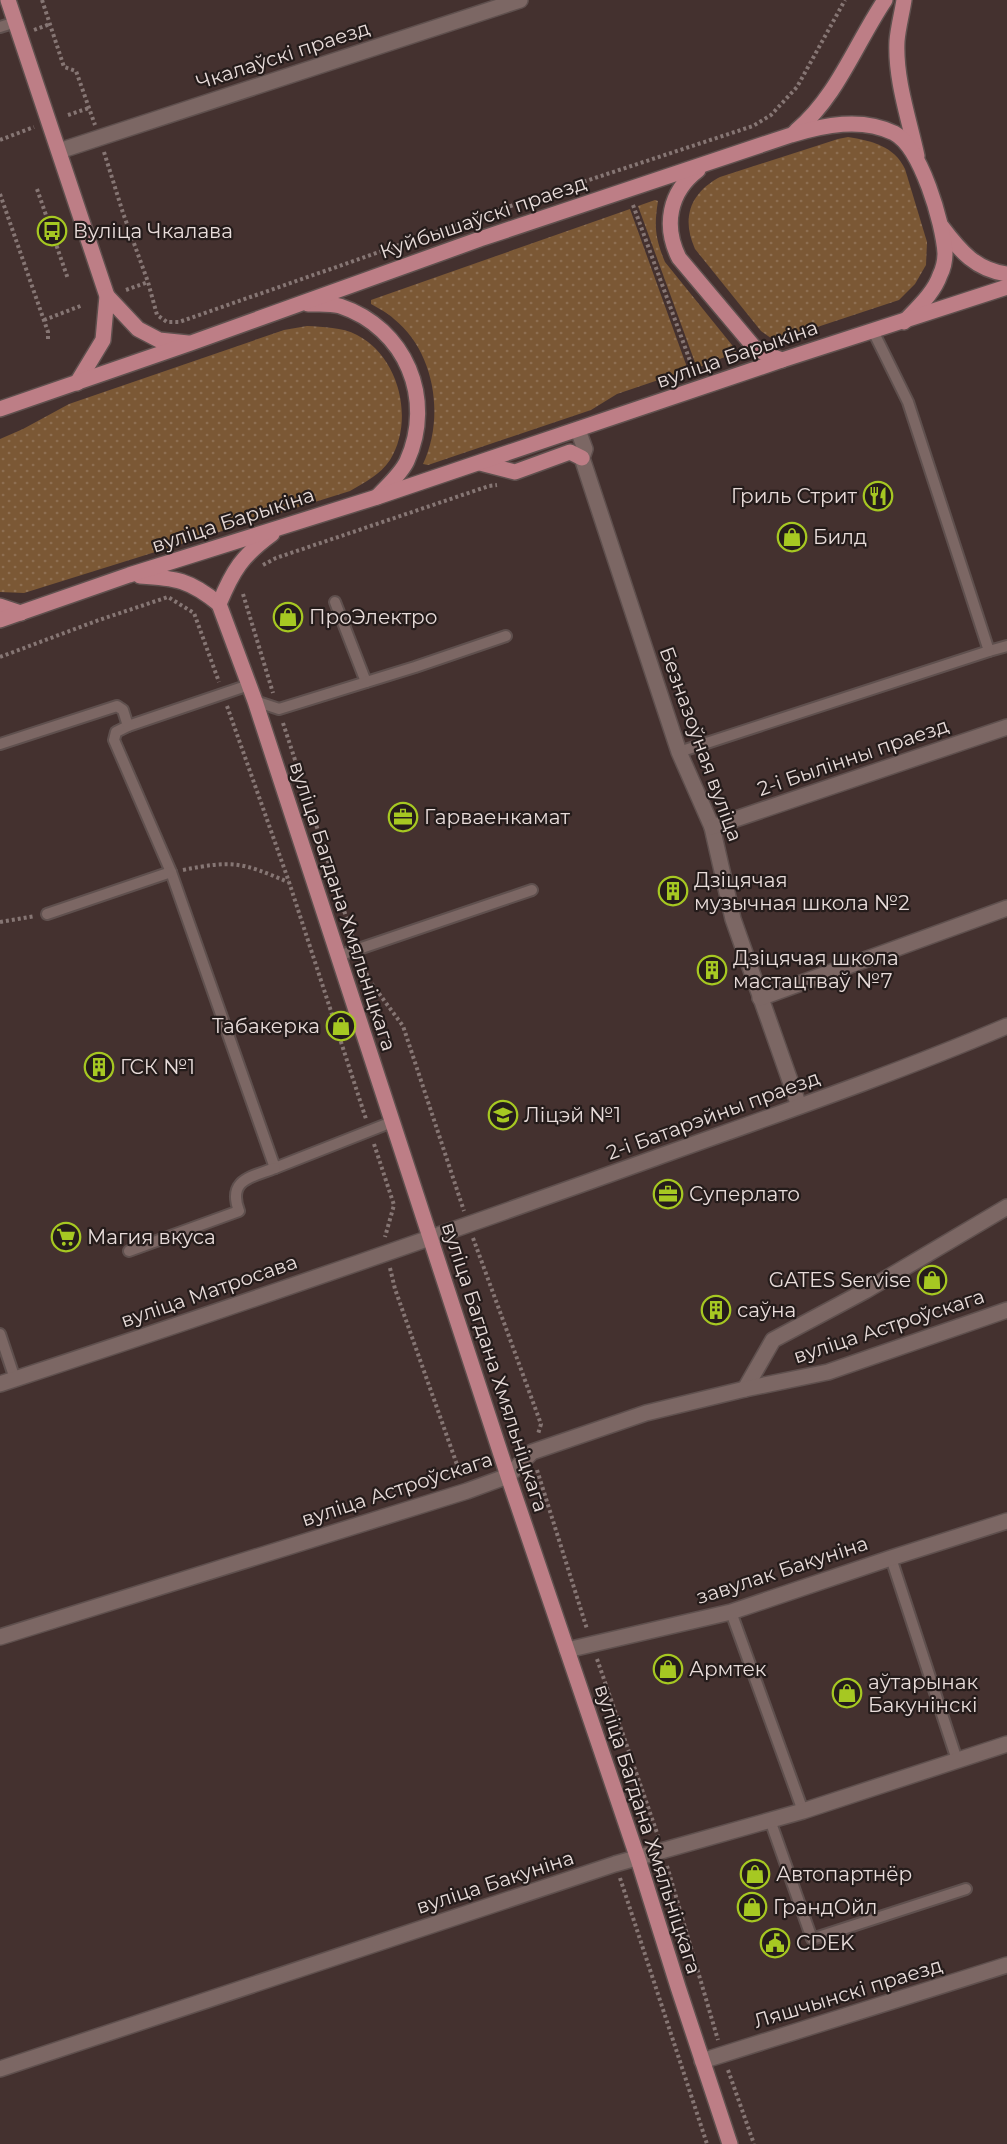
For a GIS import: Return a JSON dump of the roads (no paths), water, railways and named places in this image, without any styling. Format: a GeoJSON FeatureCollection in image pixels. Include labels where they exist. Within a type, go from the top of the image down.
{"type":"FeatureCollection","features":[{"type":"Feature","properties":{"kind":"main road"},"geometry":{"type":"LineString","coordinates":[[0,409],[77,383],[103,340],[107,296],[8,0]]}},
{"type":"Feature","properties":{"kind":"main road"},"geometry":{"type":"LineString","coordinates":[[791,135],[813,117],[885,0]]}},
{"type":"Feature","properties":{"kind":"main road"},"geometry":{"type":"LineString","coordinates":[[904,0],[897,41],[903,98],[918,159],[942,227],[945,255],[940,276],[930,293],[904,322]]}},
{"type":"Feature","properties":{"kind":"main road","name":"Куйбышаўскі праезд"},"geometry":{"type":"LineString","coordinates":[[77,383],[492,235],[818,127],[860,124],[896,134],[918,159]]}},
{"type":"Feature","properties":{"kind":"main road"},"geometry":{"type":"LineString","coordinates":[[705,165],[684,180],[676,194],[671,213],[670,232],[674,247],[679,258],[754,347],[782,360]]}},
{"type":"Feature","properties":{"kind":"main road"},"geometry":{"type":"LineString","coordinates":[[942,227],[961,252],[979,266],[996,273],[1007,274]]}},
{"type":"Feature","properties":{"kind":"main road","name":"вуліца Барыкіна"},"geometry":{"type":"LineString","coordinates":[[0,620],[129,575],[377,497],[782,360],[1007,287]]}},
{"type":"Feature","properties":{"kind":"main road"},"geometry":{"type":"LineString","coordinates":[[107,296],[138,329],[159,340],[191,343]]}},
{"type":"Feature","properties":{"kind":"main road"},"geometry":{"type":"LineString","coordinates":[[299,303],[337,305],[377,325],[396,344],[415,382],[416,438],[405,464],[377,497]]}},
{"type":"Feature","properties":{"kind":"main road"},"geometry":{"type":"LineString","coordinates":[[480,463],[514,472],[570,452],[582,458]]}},
{"type":"Feature","properties":{"kind":"main road"},"geometry":{"type":"LineString","coordinates":[[129,575],[183,581],[201,589],[219,604],[230,577],[238,565],[253,548],[282,526]]}},
{"type":"Feature","properties":{"kind":"main road","name":"вуліца Багдана Хмяльніцкага"},"geometry":{"type":"LineString","coordinates":[[219,604],[255,701],[508,1476],[638,1858],[730,2144]]}},
{"type":"Feature","properties":{"kind":"main road"},"geometry":{"type":"LineString","coordinates":[[0,606],[21,613]]}},
{"type":"Feature","properties":{"kind":"street","name":"Чкалаўскі праезд"},"geometry":{"type":"LineString","coordinates":[[59,151],[520,0]]}},
{"type":"Feature","properties":{"kind":"street","name":"Безназоўная вуліца"},"geometry":{"type":"LineString","coordinates":[[578,430],[585,449],[582,458],[679,752],[712,827],[733,919],[759,998],[800,1106]]}},
{"type":"Feature","properties":{"kind":"street","name":"2-і Былінны праезд"},"geometry":{"type":"LineString","coordinates":[[712,827],[1007,727]]}},
{"type":"Feature","properties":{"kind":"street"},"geometry":{"type":"LineString","coordinates":[[759,998],[1007,908]]}},
{"type":"Feature","properties":{"kind":"street","name":"2-і Батарэйны праезд"},"geometry":{"type":"LineString","coordinates":[[431,1238],[800,1106],[961,1046],[1007,1026]]}},
{"type":"Feature","properties":{"kind":"street"},"geometry":{"type":"LineString","coordinates":[[745,1389],[773,1340],[865,1291],[1007,1208]]}},
{"type":"Feature","properties":{"kind":"street","name":"вуліца Матросава"},"geometry":{"type":"LineString","coordinates":[[0,1384],[431,1238]]}},
{"type":"Feature","properties":{"kind":"street","name":"вуліца Астроўскага"},"geometry":{"type":"LineString","coordinates":[[0,1637],[466,1491],[508,1476],[532,1452],[646,1413],[828,1372],[1007,1310]]}},
{"type":"Feature","properties":{"kind":"street","name":"завулак Бакуніна"},"geometry":{"type":"LineString","coordinates":[[567,1650],[731,1612],[1007,1521]]}},
{"type":"Feature","properties":{"kind":"street","name":"вуліца Бакуніна"},"geometry":{"type":"LineString","coordinates":[[0,2069],[615,1864],[803,1811],[1007,1744]]}},
{"type":"Feature","properties":{"kind":"street","name":"Ляшчынскі праезд"},"geometry":{"type":"LineString","coordinates":[[702,2061],[1007,1965]]}},
{"type":"Feature","properties":{"kind":"lane"},"geometry":{"type":"LineString","coordinates":[[0,27],[16,22]]}},
{"type":"Feature","properties":{"kind":"lane"},"geometry":{"type":"LineString","coordinates":[[873,331],[908,402],[989,651]]}},
{"type":"Feature","properties":{"kind":"lane"},"geometry":{"type":"LineString","coordinates":[[335,602],[366,682]]}},
{"type":"Feature","properties":{"kind":"lane"},"geometry":{"type":"LineString","coordinates":[[255,701],[279,709],[506,636]]}},
{"type":"Feature","properties":{"kind":"lane"},"geometry":{"type":"LineString","coordinates":[[679,752],[1007,646]]}},
{"type":"Feature","properties":{"kind":"lane"},"geometry":{"type":"LineString","coordinates":[[249,685],[128,726],[116,732],[114,740],[171,872],[275,1168]]}},
{"type":"Feature","properties":{"kind":"lane"},"geometry":{"type":"LineString","coordinates":[[0,744],[117,706],[123,710],[128,726]]}},
{"type":"Feature","properties":{"kind":"lane"},"geometry":{"type":"LineString","coordinates":[[47,914],[171,872]]}},
{"type":"Feature","properties":{"kind":"lane"},"geometry":{"type":"LineString","coordinates":[[338,957],[532,890]]}},
{"type":"Feature","properties":{"kind":"lane"},"geometry":{"type":"LineString","coordinates":[[129,1251],[239,1211],[236,1189],[242,1181],[392,1122]]}},
{"type":"Feature","properties":{"kind":"lane"},"geometry":{"type":"LineString","coordinates":[[0,1334],[15,1379]]}},
{"type":"Feature","properties":{"kind":"lane"},"geometry":{"type":"LineString","coordinates":[[891,1558],[957,1760]]}},
{"type":"Feature","properties":{"kind":"lane"},"geometry":{"type":"LineString","coordinates":[[731,1612],[803,1811]]}},
{"type":"Feature","properties":{"kind":"lane"},"geometry":{"type":"LineString","coordinates":[[770,1820],[812,1939],[966,1889]]}},
{"type":"Feature","properties":{"kind":"place","name":"Вуліца Чкалава"},"geometry":{"type":"Point","coordinates":[52,231]}},
{"type":"Feature","properties":{"kind":"place","name":"Гриль Стрит"},"geometry":{"type":"Point","coordinates":[878,496]}},
{"type":"Feature","properties":{"kind":"place","name":"Билд"},"geometry":{"type":"Point","coordinates":[792,537]}},
{"type":"Feature","properties":{"kind":"place","name":"ПроЭлектро"},"geometry":{"type":"Point","coordinates":[288,617]}},
{"type":"Feature","properties":{"kind":"place","name":"Гарваенкамат"},"geometry":{"type":"Point","coordinates":[403,817]}},
{"type":"Feature","properties":{"kind":"place","name":"Дзіцячая музычная школа №2"},"geometry":{"type":"Point","coordinates":[673,891]}},
{"type":"Feature","properties":{"kind":"place","name":"Дзіцячая школа мастацтваў №7"},"geometry":{"type":"Point","coordinates":[712,970]}},
{"type":"Feature","properties":{"kind":"place","name":"Табакерка"},"geometry":{"type":"Point","coordinates":[341,1026]}},
{"type":"Feature","properties":{"kind":"place","name":"ГСК №1"},"geometry":{"type":"Point","coordinates":[99,1067]}},
{"type":"Feature","properties":{"kind":"place","name":"Ліцэй №1"},"geometry":{"type":"Point","coordinates":[503,1115]}},
{"type":"Feature","properties":{"kind":"place","name":"Суперлато"},"geometry":{"type":"Point","coordinates":[668,1194]}},
{"type":"Feature","properties":{"kind":"place","name":"Магия вкуса"},"geometry":{"type":"Point","coordinates":[66,1237]}},
{"type":"Feature","properties":{"kind":"place","name":"GATES Servise"},"geometry":{"type":"Point","coordinates":[932,1280]}},
{"type":"Feature","properties":{"kind":"place","name":"саўна"},"geometry":{"type":"Point","coordinates":[716,1310]}},
{"type":"Feature","properties":{"kind":"place","name":"Армтек"},"geometry":{"type":"Point","coordinates":[668,1669]}},
{"type":"Feature","properties":{"kind":"place","name":"аўтарынак Бакунінскі"},"geometry":{"type":"Point","coordinates":[847,1693]}},
{"type":"Feature","properties":{"kind":"place","name":"Автопартнёр"},"geometry":{"type":"Point","coordinates":[755,1874]}},
{"type":"Feature","properties":{"kind":"place","name":"ГрандОйл"},"geometry":{"type":"Point","coordinates":[752,1907]}},
{"type":"Feature","properties":{"kind":"place","name":"CDEK"},"geometry":{"type":"Point","coordinates":[775,1943]}}]}
